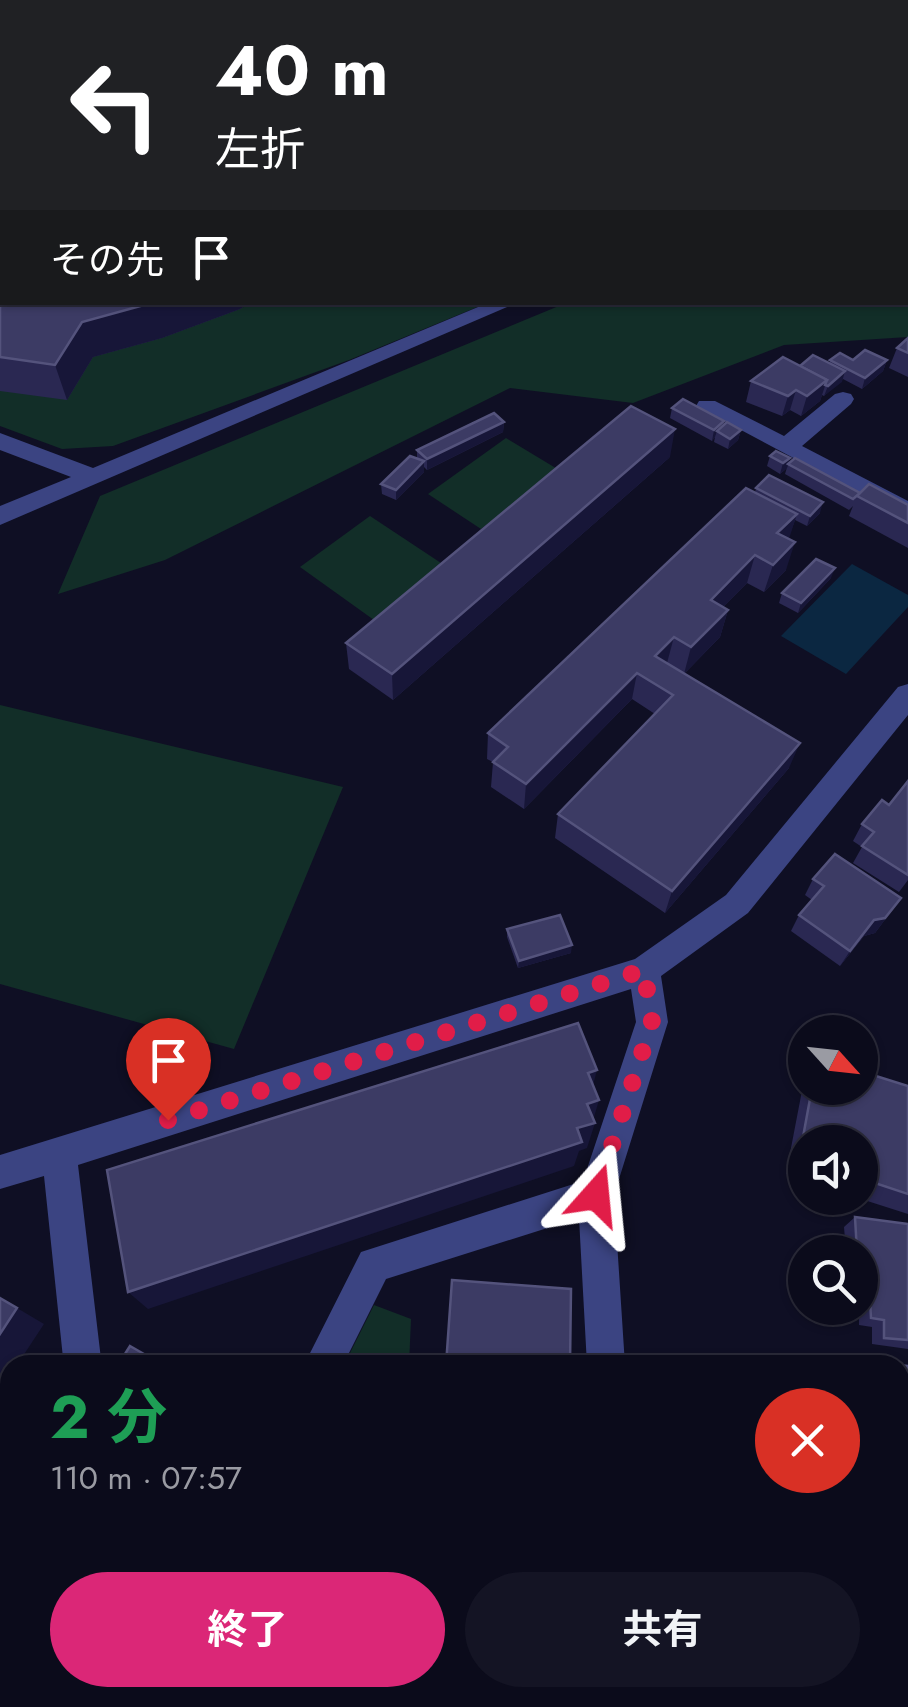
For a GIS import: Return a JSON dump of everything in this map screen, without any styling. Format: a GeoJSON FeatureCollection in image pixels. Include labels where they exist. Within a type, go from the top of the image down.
{"type":"FeatureCollection","features":[{"type":"Feature","properties":{"kind":"street"},"geometry":{"type":"LineString","coordinates":[[0,516],[502,305]]}},
{"type":"Feature","properties":{"kind":"street"},"geometry":{"type":"LineString","coordinates":[[786,447],[843,399]]}},
{"type":"Feature","properties":{"kind":"street"},"geometry":{"type":"LineString","coordinates":[[707,406],[908,511]]}},
{"type":"Feature","properties":{"kind":"street"},"geometry":{"type":"LineString","coordinates":[[0,441],[95,477]]}},
{"type":"Feature","properties":{"kind":"street"},"geometry":{"type":"LineString","coordinates":[[0,1172],[644,970],[737,904],[908,695]]}},
{"type":"Feature","properties":{"kind":"street"},"geometry":{"type":"LineString","coordinates":[[605,1355],[596,1195],[652,1022],[644,970]]}},
{"type":"Feature","properties":{"kind":"street"},"geometry":{"type":"LineString","coordinates":[[59,1155],[82,1355]]}},
{"type":"Feature","properties":{"kind":"street"},"geometry":{"type":"LineString","coordinates":[[328,1355],[374,1265],[596,1195]]}},
{"type":"Feature","properties":{"kind":"green space"},"geometry":{"type":"Polygon","coordinates":[[[0,305],[482,305],[349,360],[113,446],[62,449],[0,426],[0,305]]]}},
{"type":"Feature","properties":{"kind":"green space"},"geometry":{"type":"Polygon","coordinates":[[[561,305],[908,305],[908,337],[784,345],[633,403],[510,388],[165,560],[58,594],[100,496],[561,305]]]}},
{"type":"Feature","properties":{"kind":"green space"},"geometry":{"type":"Polygon","coordinates":[[[506,438],[559,470],[481,529],[428,494],[506,438]]]}},
{"type":"Feature","properties":{"kind":"green space"},"geometry":{"type":"Polygon","coordinates":[[[370,516],[444,565],[374,620],[300,567],[370,516]]]}},
{"type":"Feature","properties":{"kind":"green space"},"geometry":{"type":"Polygon","coordinates":[[[0,705],[343,787],[234,1049],[0,984],[0,705]]]}},
{"type":"Feature","properties":{"kind":"green space"},"geometry":{"type":"Polygon","coordinates":[[[374,1305],[411,1319],[409,1355],[349,1355],[374,1305]]]}},
{"type":"Feature","properties":{"kind":"water"},"geometry":{"type":"Polygon","coordinates":[[[852,564],[908,595],[908,607],[846,674],[781,636],[852,564]]]}},
{"type":"Feature","properties":{"kind":"building"},"geometry":{"type":"Polygon","coordinates":[[[0,305],[144,305],[82,322],[55,365],[0,357],[0,305]]]}},
{"type":"Feature","properties":{"kind":"building"},"geometry":{"type":"Polygon","coordinates":[[[908,338],[908,353],[897,348],[908,338]]]}},
{"type":"Feature","properties":{"kind":"building"},"geometry":{"type":"Polygon","coordinates":[[[865,350],[887,360],[865,378],[830,360],[840,353],[853,360],[865,350]]]}},
{"type":"Feature","properties":{"kind":"building"},"geometry":{"type":"Polygon","coordinates":[[[813,355],[845,371],[825,385],[827,380],[800,366],[813,355]]]}},
{"type":"Feature","properties":{"kind":"building"},"geometry":{"type":"Polygon","coordinates":[[[783,357],[827,380],[807,396],[796,390],[788,396],[751,381],[783,357]]]}},
{"type":"Feature","properties":{"kind":"building"},"geometry":{"type":"Polygon","coordinates":[[[683,399],[724,421],[714,430],[672,408],[683,399]]]}},
{"type":"Feature","properties":{"kind":"building"},"geometry":{"type":"Polygon","coordinates":[[[631,406],[675,429],[392,674],[346,643],[631,406]]]}},
{"type":"Feature","properties":{"kind":"building"},"geometry":{"type":"Polygon","coordinates":[[[494,413],[504,422],[427,459],[417,450],[494,413]]]}},
{"type":"Feature","properties":{"kind":"building"},"geometry":{"type":"Polygon","coordinates":[[[727,422],[741,430],[730,439],[717,431],[727,422]]]}},
{"type":"Feature","properties":{"kind":"building"},"geometry":{"type":"Polygon","coordinates":[[[776,451],[790,458],[783,463],[770,456],[776,451]]]}},
{"type":"Feature","properties":{"kind":"building"},"geometry":{"type":"Polygon","coordinates":[[[410,456],[424,461],[396,490],[381,484],[410,456]]]}},
{"type":"Feature","properties":{"kind":"building"},"geometry":{"type":"Polygon","coordinates":[[[795,458],[860,493],[853,499],[788,464],[795,458]]]}},
{"type":"Feature","properties":{"kind":"building"},"geometry":{"type":"Polygon","coordinates":[[[769,475],[823,502],[810,516],[756,488],[769,475]]]}},
{"type":"Feature","properties":{"kind":"building"},"geometry":{"type":"Polygon","coordinates":[[[869,484],[908,505],[908,523],[857,496],[869,484]]]}},
{"type":"Feature","properties":{"kind":"building"},"geometry":{"type":"Polygon","coordinates":[[[746,488],[797,514],[777,533],[795,542],[773,565],[755,555],[711,600],[728,610],[691,647],[674,637],[655,656],[800,743],[672,891],[558,814],[673,695],[637,673],[526,784],[493,762],[508,747],[488,733],[746,488]]]}},
{"type":"Feature","properties":{"kind":"building"},"geometry":{"type":"Polygon","coordinates":[[[816,559],[835,568],[801,603],[782,593],[816,559]]]}},
{"type":"Feature","properties":{"kind":"building"},"geometry":{"type":"Polygon","coordinates":[[[908,781],[908,875],[862,846],[874,832],[862,824],[882,800],[889,805],[908,781]]]}},
{"type":"Feature","properties":{"kind":"building"},"geometry":{"type":"Polygon","coordinates":[[[835,854],[901,898],[885,918],[874,920],[850,951],[799,915],[824,886],[813,879],[835,854]]]}},
{"type":"Feature","properties":{"kind":"building"},"geometry":{"type":"Polygon","coordinates":[[[560,915],[572,945],[519,961],[507,929],[560,915]]]}},
{"type":"Feature","properties":{"kind":"building"},"geometry":{"type":"Polygon","coordinates":[[[578,1023],[597,1070],[588,1073],[599,1100],[587,1104],[595,1123],[577,1128],[582,1142],[128,1292],[107,1170],[578,1023]]]}},
{"type":"Feature","properties":{"kind":"building"},"geometry":{"type":"Polygon","coordinates":[[[878,1077],[908,1086],[908,1194],[878,1184],[878,1125],[805,1125],[809,1105],[878,1105],[878,1077]]]}},
{"type":"Feature","properties":{"kind":"building"},"geometry":{"type":"Polygon","coordinates":[[[855,1217],[908,1224],[908,1340],[884,1338],[884,1320],[878,1319],[878,1235],[856,1235],[855,1217]]]}},
{"type":"Feature","properties":{"kind":"building"},"geometry":{"type":"Polygon","coordinates":[[[452,1280],[571,1289],[570,1355],[447,1355],[452,1280]]]}},
{"type":"Feature","properties":{"kind":"building"},"geometry":{"type":"Polygon","coordinates":[[[0,1298],[17,1308],[0,1334],[0,1298]]]}},
{"type":"Feature","properties":{"kind":"building"},"geometry":{"type":"Polygon","coordinates":[[[130,1346],[146,1355],[124,1355],[130,1346]]]}},
{"type":"Feature","properties":{"kind":"route"},"geometry":{"type":"LineString","coordinates":[[168,1120],[644,970],[652,1022],[596,1195]]}}]}
